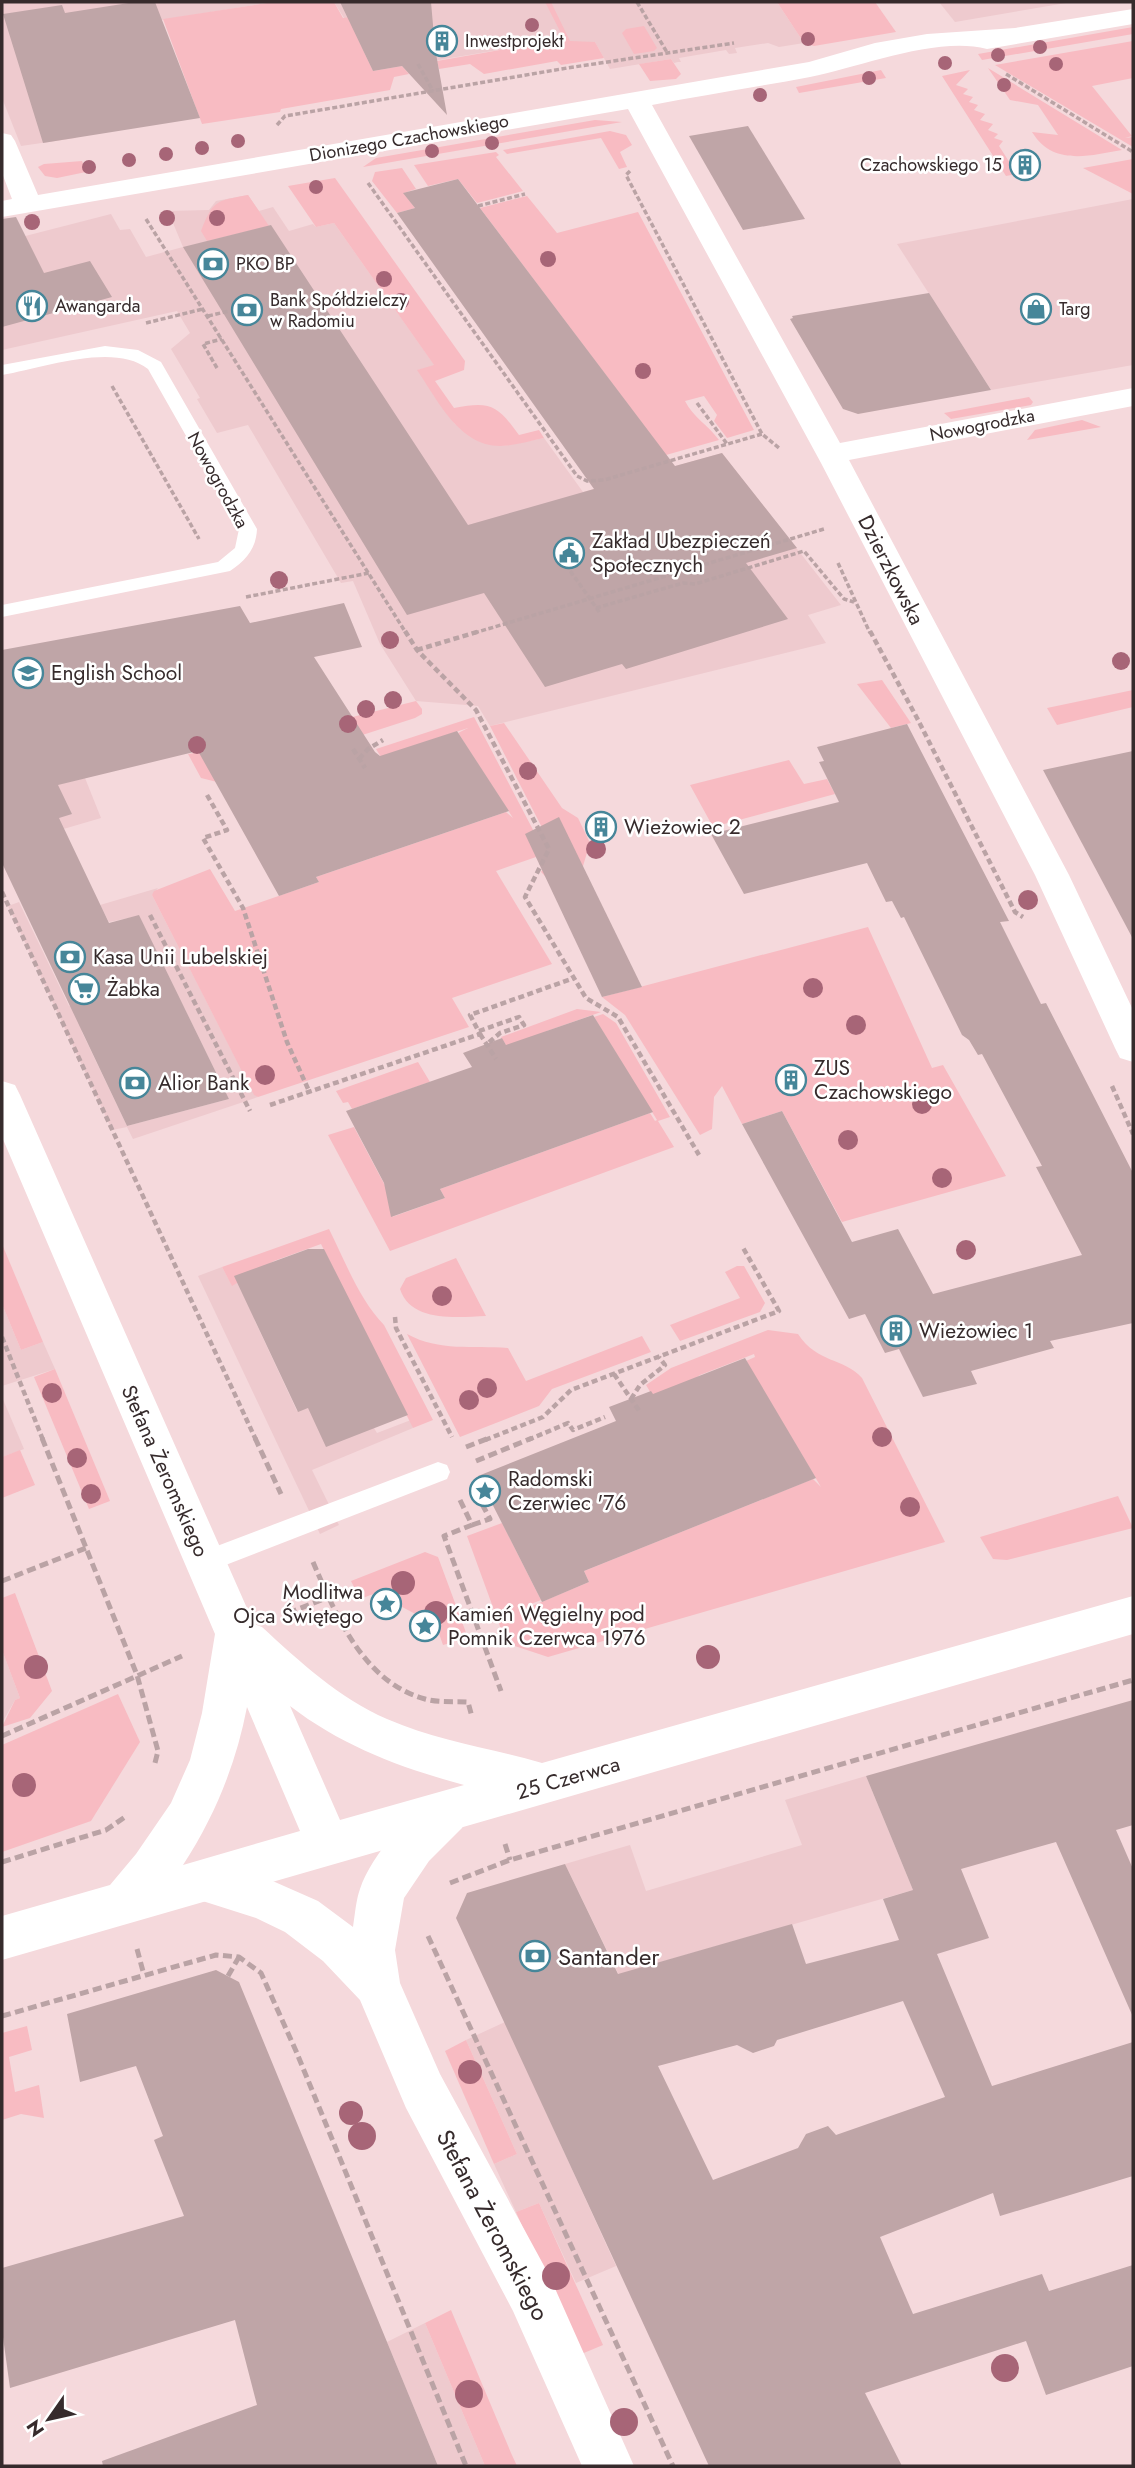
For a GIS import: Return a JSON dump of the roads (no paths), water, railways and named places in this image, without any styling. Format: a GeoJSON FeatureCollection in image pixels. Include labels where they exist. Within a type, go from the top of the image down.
{"type":"FeatureCollection","features":[{"type":"Feature","properties":{"kind":"street","name":"Dionizego Czachowskiego"},"geometry":{"type":"LineString","coordinates":[[15,206],[816,68],[877,64],[926,56],[1011,35],[1133,13]]}},
{"type":"Feature","properties":{"kind":"street","name":"Dzierzkowska"},"geometry":{"type":"LineString","coordinates":[[636,100],[831,454],[1052,875],[1133,1048]]}},
{"type":"Feature","properties":{"kind":"street"},"geometry":{"type":"LineString","coordinates":[[2,141],[15,206]]}},
{"type":"Feature","properties":{"kind":"street","name":"Nowogrodzka"},"geometry":{"type":"LineString","coordinates":[[831,454],[1133,397]]}},
{"type":"Feature","properties":{"kind":"street","name":"Stefana Żeromskiego"},"geometry":{"type":"LineString","coordinates":[[2,1095],[330,1846]]}},
{"type":"Feature","properties":{"kind":"street","name":"25 Czerwca"},"geometry":{"type":"LineString","coordinates":[[2,1938],[125,1902],[206,1882],[1133,1615]]}},
{"type":"Feature","properties":{"kind":"street"},"geometry":{"type":"LineString","coordinates":[[237,1633],[303,1689],[370,1732],[472,1766],[544,1784]]}},
{"type":"Feature","properties":{"kind":"street"},"geometry":{"type":"LineString","coordinates":[[125,1902],[155,1868],[181,1829],[204,1783],[223,1720],[237,1633]]}},
{"type":"Feature","properties":{"kind":"street","name":"Stefana Żeromskiego"},"geometry":{"type":"LineString","coordinates":[[446,1813],[413,1846],[382,1890],[372,1950],[377,1984],[423,2091],[531,2293],[608,2466]]}},
{"type":"Feature","properties":{"kind":"street","name":"Stefana Żeromskiego"},"geometry":{"type":"LineString","coordinates":[[206,1882],[261,1897],[312,1921],[352,1956],[377,1984]]}},
{"type":"Feature","properties":{"kind":"lane","name":"Nowogrodzka"},"geometry":{"type":"LineString","coordinates":[[2,370],[105,351],[122,350],[148,360],[155,366],[248,530],[248,546],[223,567],[2,611]]}},
{"type":"Feature","properties":{"kind":"lane"},"geometry":{"type":"LineString","coordinates":[[205,1562],[438,1472]]}},
{"type":"Feature","properties":{"kind":"place","name":"Inwestprojekt"},"geometry":{"type":"Point","coordinates":[442,41]}},
{"type":"Feature","properties":{"kind":"place","name":"Czachowskiego 15"},"geometry":{"type":"Point","coordinates":[1025,165]}},
{"type":"Feature","properties":{"kind":"place","name":"PKO BP"},"geometry":{"type":"Point","coordinates":[213,264]}},
{"type":"Feature","properties":{"kind":"place","name":"Awangarda"},"geometry":{"type":"Point","coordinates":[32,306]}},
{"type":"Feature","properties":{"kind":"place","name":"Targ"},"geometry":{"type":"Point","coordinates":[1036,309]}},
{"type":"Feature","properties":{"kind":"place","name":"Bank Spółdzielczy w Radomiu"},"geometry":{"type":"Point","coordinates":[247,310]}},
{"type":"Feature","properties":{"kind":"place","name":"Zakład Ubezpieczeń Społecznych"},"geometry":{"type":"Point","coordinates":[569,553]}},
{"type":"Feature","properties":{"kind":"place","name":"English School"},"geometry":{"type":"Point","coordinates":[28,673]}},
{"type":"Feature","properties":{"kind":"place","name":"Wieżowiec 2"},"geometry":{"type":"Point","coordinates":[601,827]}},
{"type":"Feature","properties":{"kind":"place","name":"Kasa Unii Lubelskiej"},"geometry":{"type":"Point","coordinates":[70,957]}},
{"type":"Feature","properties":{"kind":"place","name":"Żabka"},"geometry":{"type":"Point","coordinates":[84,989]}},
{"type":"Feature","properties":{"kind":"place","name":"ZUS Czachowskiego"},"geometry":{"type":"Point","coordinates":[791,1080]}},
{"type":"Feature","properties":{"kind":"place","name":"Alior Bank"},"geometry":{"type":"Point","coordinates":[135,1083]}},
{"type":"Feature","properties":{"kind":"place","name":"Wieżowiec 1"},"geometry":{"type":"Point","coordinates":[896,1331]}},
{"type":"Feature","properties":{"kind":"place","name":"Radomski Czerwiec '76"},"geometry":{"type":"Point","coordinates":[485,1491]}},
{"type":"Feature","properties":{"kind":"place","name":"Modlitwa Ojca Świętego"},"geometry":{"type":"Point","coordinates":[386,1604]}},
{"type":"Feature","properties":{"kind":"place","name":"Kamień Węgielny pod Pomnik Czerwca 1976"},"geometry":{"type":"Point","coordinates":[425,1626]}},
{"type":"Feature","properties":{"kind":"place","name":"Santander"},"geometry":{"type":"Point","coordinates":[535,1956]}}]}
